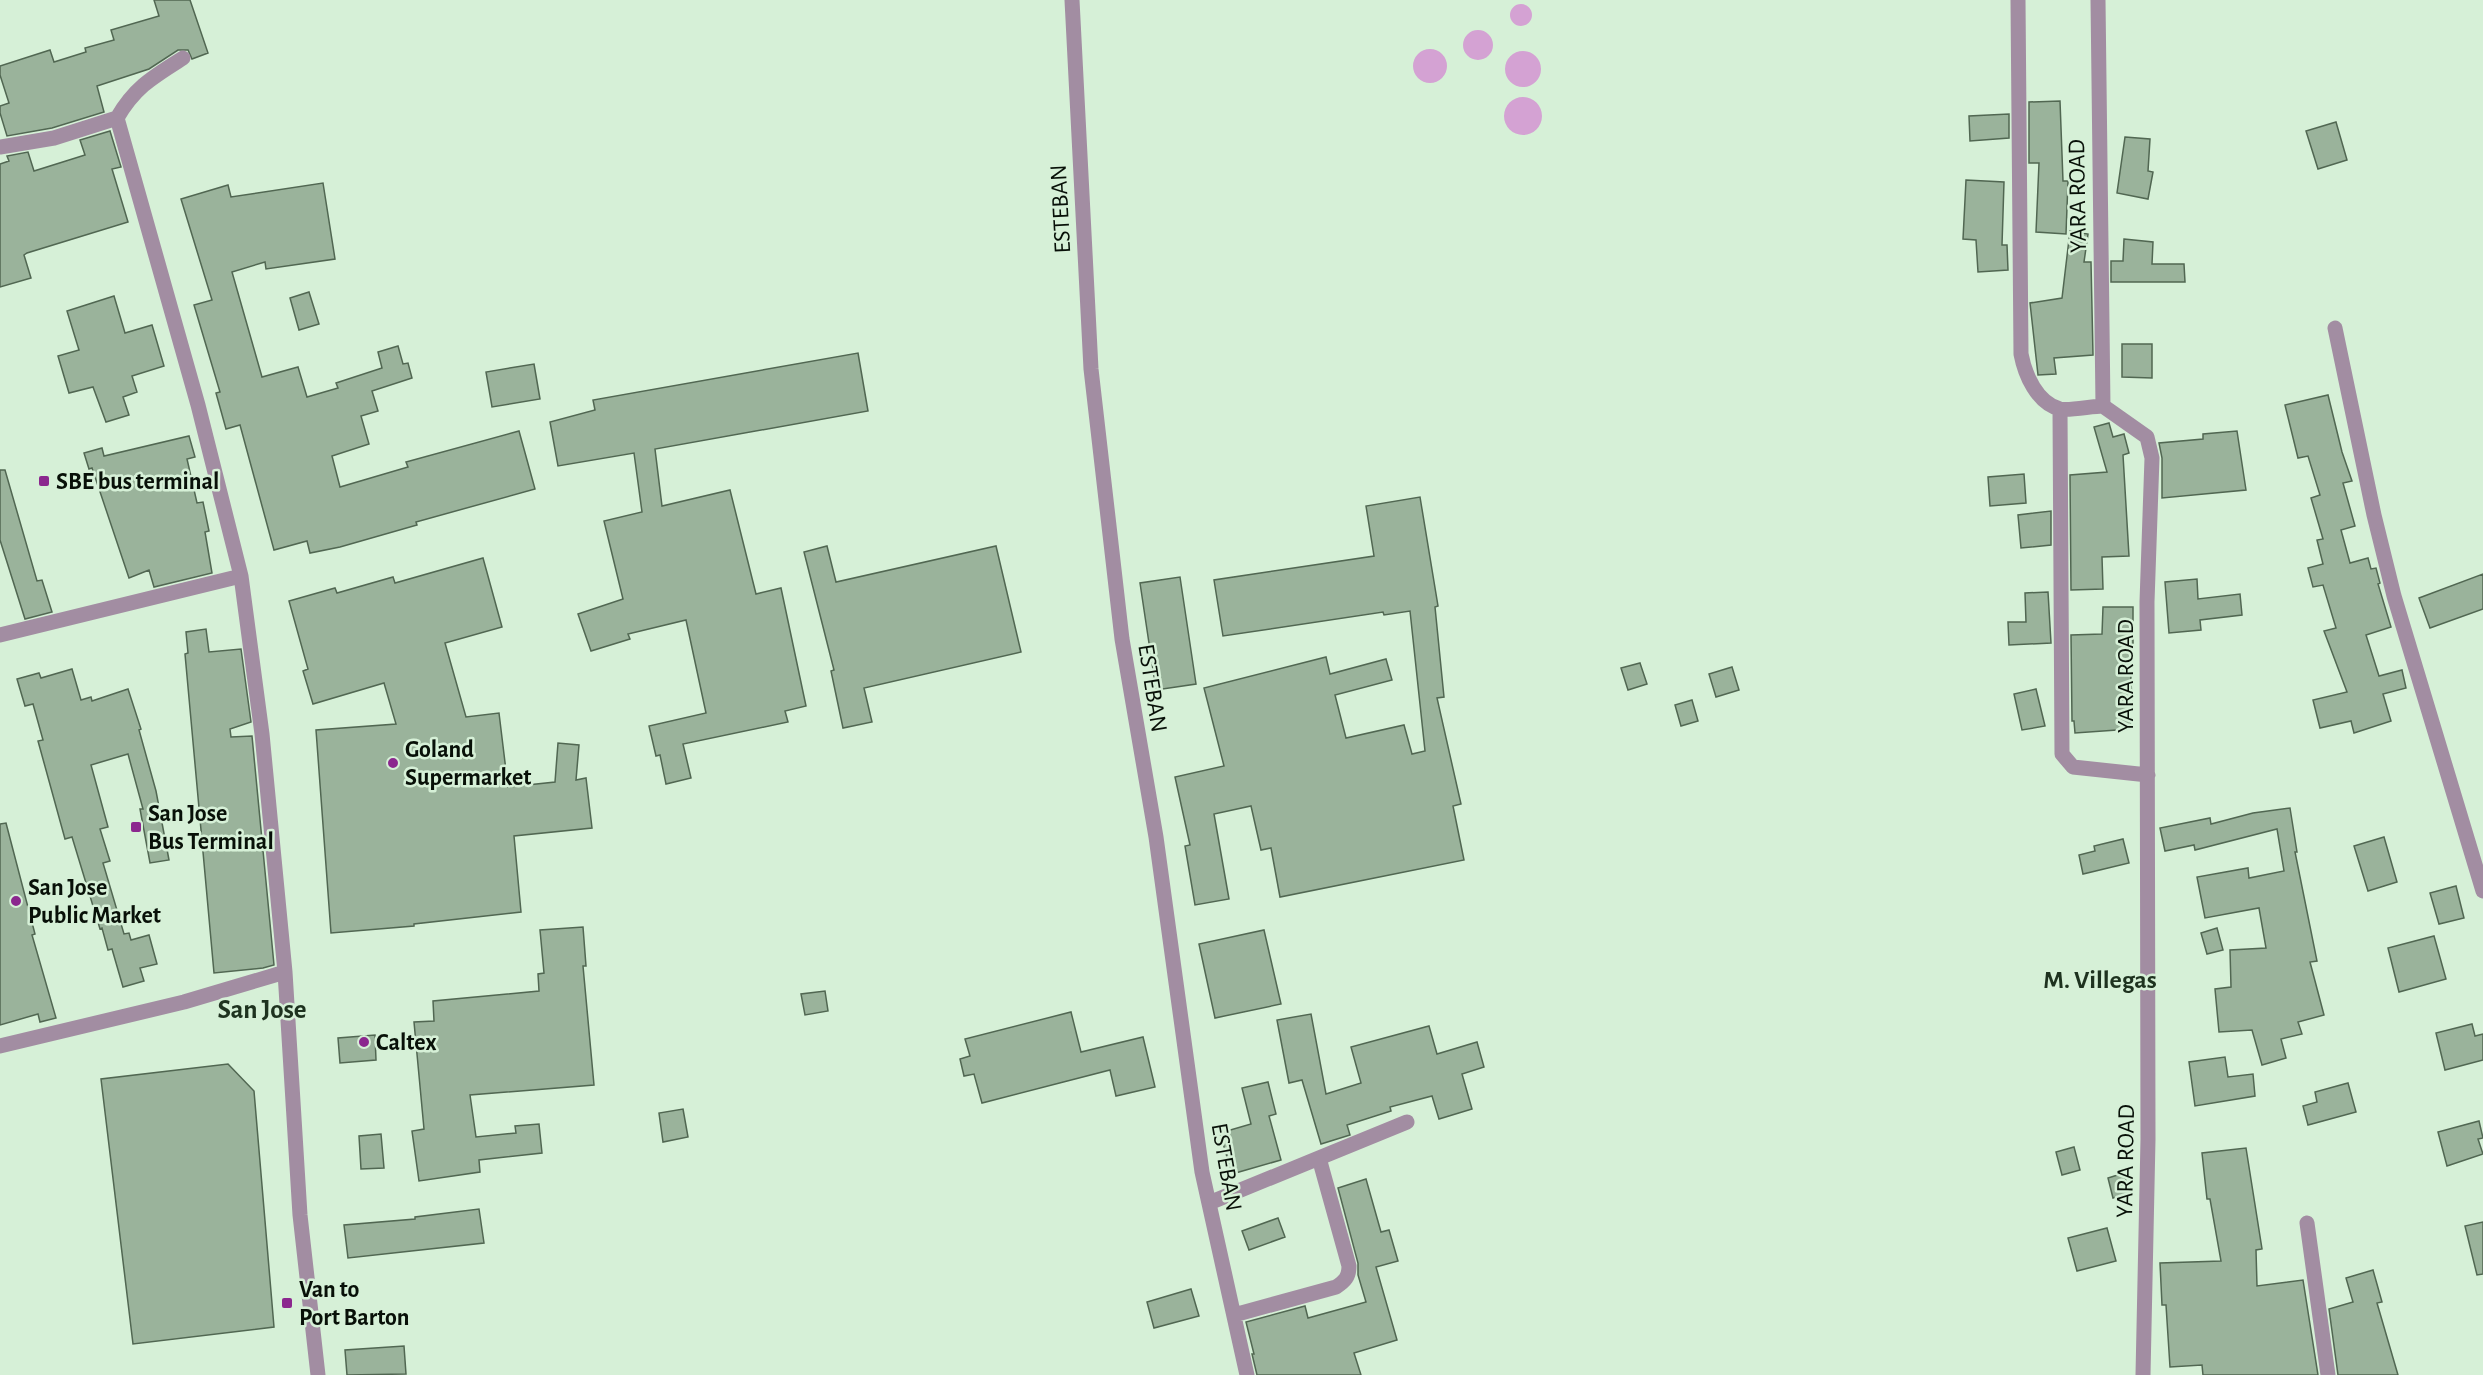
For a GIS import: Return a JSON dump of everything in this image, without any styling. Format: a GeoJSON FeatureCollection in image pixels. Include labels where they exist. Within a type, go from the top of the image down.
{"type":"FeatureCollection","features":[{"type":"Feature","properties":{"kind":"street","name":"ESTEBAN"},"geometry":{"type":"LineString","coordinates":[[1072,0],[1091,369],[1119,616],[1156,837],[1202,1172],[1247,1375]]}},
{"type":"Feature","properties":{"kind":"street"},"geometry":{"type":"LineString","coordinates":[[2018,0],[2021,354],[2024,369],[2040,396],[2060,409],[2103,406]]}},
{"type":"Feature","properties":{"kind":"street","name":"YARA ROAD"},"geometry":{"type":"LineString","coordinates":[[2098,0],[2103,406],[2147,437],[2151,449],[2147,602],[2148,1128],[2144,1375]]}},
{"type":"Feature","properties":{"kind":"street"},"geometry":{"type":"LineString","coordinates":[[0,147],[54,138],[117,118],[135,92],[146,81],[183,58]]}},
{"type":"Feature","properties":{"kind":"street"},"geometry":{"type":"LineString","coordinates":[[117,118],[195,394],[241,576],[262,734],[285,972],[300,1215],[318,1375]]}},
{"type":"Feature","properties":{"kind":"street"},"geometry":{"type":"LineString","coordinates":[[2335,328],[2374,515],[2394,596],[2483,891]]}},
{"type":"Feature","properties":{"kind":"street"},"geometry":{"type":"LineString","coordinates":[[2060,409],[2062,754],[2073,767],[2148,775]]}},
{"type":"Feature","properties":{"kind":"street"},"geometry":{"type":"LineString","coordinates":[[0,635],[241,576]]}},
{"type":"Feature","properties":{"kind":"street"},"geometry":{"type":"LineString","coordinates":[[0,1046],[184,1002],[285,972]]}},
{"type":"Feature","properties":{"kind":"street"},"geometry":{"type":"LineString","coordinates":[[1209,1203],[1407,1122]]}},
{"type":"Feature","properties":{"kind":"street"},"geometry":{"type":"LineString","coordinates":[[1234,1315],[1336,1287],[1345,1281],[1349,1274],[1349,1266],[1319,1158]]}},
{"type":"Feature","properties":{"kind":"street"},"geometry":{"type":"LineString","coordinates":[[2307,1223],[2328,1375]]}},
{"type":"Feature","properties":{"kind":"shaded area"},"geometry":{"type":"Polygon","coordinates":[[[1521,4],[1529,7],[1532,15],[1529,23],[1521,26],[1513,23],[1510,15],[1513,7],[1521,4]]]}},
{"type":"Feature","properties":{"kind":"shaded area"},"geometry":{"type":"Polygon","coordinates":[[[1478,30],[1489,34],[1493,45],[1489,56],[1478,60],[1467,56],[1463,45],[1467,34],[1478,30]]]}},
{"type":"Feature","properties":{"kind":"shaded area"},"geometry":{"type":"Polygon","coordinates":[[[1430,49],[1442,54],[1447,66],[1442,78],[1430,83],[1418,78],[1413,66],[1418,54],[1430,49]]]}},
{"type":"Feature","properties":{"kind":"shaded area"},"geometry":{"type":"Polygon","coordinates":[[[1523,51],[1535,57],[1541,69],[1535,81],[1523,87],[1511,81],[1505,69],[1511,57],[1523,51]]]}},
{"type":"Feature","properties":{"kind":"shaded area"},"geometry":{"type":"Polygon","coordinates":[[[1523,97],[1536,103],[1542,116],[1536,129],[1523,135],[1510,129],[1504,116],[1510,103],[1523,97]]]}},
{"type":"Feature","properties":{"kind":"building"},"geometry":{"type":"Polygon","coordinates":[[[154,0],[190,0],[208,53],[192,59],[188,50],[178,50],[149,69],[97,86],[104,112],[52,128],[7,136],[0,106],[9,103],[0,75],[0,66],[50,50],[54,62],[86,52],[85,48],[114,40],[111,30],[159,16],[154,0]]]}},
{"type":"Feature","properties":{"kind":"building"},"geometry":{"type":"Polygon","coordinates":[[[2060,101],[2063,181],[2068,181],[2066,234],[2036,232],[2039,163],[2029,163],[2029,102],[2060,101]]]}},
{"type":"Feature","properties":{"kind":"building"},"geometry":{"type":"Polygon","coordinates":[[[2009,114],[2009,138],[1970,141],[1969,116],[2009,114]]]}},
{"type":"Feature","properties":{"kind":"building"},"geometry":{"type":"Polygon","coordinates":[[[2336,122],[2347,160],[2318,169],[2306,131],[2336,122]]]}},
{"type":"Feature","properties":{"kind":"building"},"geometry":{"type":"Polygon","coordinates":[[[110,131],[121,167],[112,169],[128,222],[27,253],[24,255],[31,278],[0,287],[0,164],[9,161],[7,156],[28,152],[34,171],[85,155],[80,140],[110,131]]]}},
{"type":"Feature","properties":{"kind":"building"},"geometry":{"type":"Polygon","coordinates":[[[2125,137],[2150,139],[2148,171],[2153,172],[2148,199],[2117,193],[2125,137]]]}},
{"type":"Feature","properties":{"kind":"building"},"geometry":{"type":"Polygon","coordinates":[[[1966,180],[2004,182],[2002,245],[2007,245],[2008,270],[1978,272],[1976,240],[1963,239],[1966,180]]]}},
{"type":"Feature","properties":{"kind":"building"},"geometry":{"type":"Polygon","coordinates":[[[323,183],[335,259],[266,269],[265,262],[232,272],[262,377],[298,367],[307,397],[338,388],[336,383],[382,368],[378,352],[398,346],[403,364],[408,363],[412,378],[372,391],[378,411],[361,416],[369,444],[332,456],[340,487],[408,467],[406,462],[519,431],[535,489],[416,522],[417,525],[340,547],[310,553],[307,541],[274,550],[240,425],[226,429],[216,393],[220,392],[194,305],[212,300],[181,199],[228,185],[231,197],[323,183]]]}},
{"type":"Feature","properties":{"kind":"building"},"geometry":{"type":"Polygon","coordinates":[[[2070,231],[2088,234],[2084,262],[2091,262],[2093,355],[2054,358],[2056,374],[2038,375],[2030,303],[2062,298],[2070,231]]]}},
{"type":"Feature","properties":{"kind":"building"},"geometry":{"type":"Polygon","coordinates":[[[2124,239],[2153,242],[2152,264],[2184,264],[2185,282],[2111,282],[2111,261],[2123,261],[2124,239]]]}},
{"type":"Feature","properties":{"kind":"building"},"geometry":{"type":"Polygon","coordinates":[[[309,292],[319,324],[299,330],[290,298],[309,292]]]}},
{"type":"Feature","properties":{"kind":"building"},"geometry":{"type":"Polygon","coordinates":[[[114,296],[125,333],[152,325],[164,366],[132,376],[137,392],[123,397],[129,415],[106,422],[93,387],[69,393],[58,356],[79,350],[67,311],[114,296]]]}},
{"type":"Feature","properties":{"kind":"building"},"geometry":{"type":"Polygon","coordinates":[[[2122,344],[2152,344],[2152,378],[2122,377],[2122,344]]]}},
{"type":"Feature","properties":{"kind":"building"},"geometry":{"type":"Polygon","coordinates":[[[858,353],[868,411],[655,449],[662,506],[730,490],[756,594],[781,588],[806,706],[785,711],[788,722],[683,744],[691,778],[666,784],[660,755],[656,756],[649,726],[706,713],[686,620],[628,634],[630,639],[591,651],[578,614],[623,599],[604,521],[642,512],[634,453],[558,466],[550,422],[595,410],[593,400],[858,353]]]}},
{"type":"Feature","properties":{"kind":"building"},"geometry":{"type":"Polygon","coordinates":[[[534,364],[540,399],[492,407],[486,372],[534,364]]]}},
{"type":"Feature","properties":{"kind":"building"},"geometry":{"type":"Polygon","coordinates":[[[2328,395],[2342,452],[2352,481],[2343,483],[2355,526],[2341,530],[2350,563],[2368,558],[2371,569],[2376,568],[2380,583],[2378,584],[2391,627],[2366,635],[2379,676],[2402,670],[2406,688],[2383,694],[2391,721],[2354,733],[2351,721],[2320,728],[2313,700],[2347,692],[2324,631],[2336,628],[2323,585],[2313,587],[2308,568],[2323,564],[2317,540],[2323,539],[2311,498],[2320,495],[2308,456],[2298,458],[2285,405],[2328,395]]]}},
{"type":"Feature","properties":{"kind":"building"},"geometry":{"type":"Polygon","coordinates":[[[2109,423],[2113,437],[2124,434],[2129,453],[2123,455],[2129,556],[2102,557],[2103,589],[2071,590],[2070,475],[2107,472],[2094,427],[2109,423]]]}},
{"type":"Feature","properties":{"kind":"building"},"geometry":{"type":"Polygon","coordinates":[[[2237,431],[2246,490],[2162,498],[2162,458],[2159,443],[2203,439],[2203,434],[2237,431]]]}},
{"type":"Feature","properties":{"kind":"building"},"geometry":{"type":"Polygon","coordinates":[[[189,436],[195,457],[187,459],[197,503],[203,502],[209,531],[205,532],[212,573],[154,587],[149,570],[129,578],[92,468],[89,469],[84,453],[102,448],[104,456],[189,436]]]}},
{"type":"Feature","properties":{"kind":"building"},"geometry":{"type":"Polygon","coordinates":[[[0,470],[5,470],[37,581],[42,580],[52,612],[25,619],[0,540],[0,470]]]}},
{"type":"Feature","properties":{"kind":"building"},"geometry":{"type":"Polygon","coordinates":[[[2024,474],[2026,503],[1990,506],[1988,477],[2024,474]]]}},
{"type":"Feature","properties":{"kind":"building"},"geometry":{"type":"Polygon","coordinates":[[[1420,497],[1438,606],[1435,607],[1444,697],[1437,698],[1461,804],[1453,806],[1464,860],[1280,897],[1271,848],[1261,850],[1251,806],[1214,814],[1229,899],[1195,905],[1185,846],[1190,845],[1175,777],[1224,766],[1204,688],[1326,657],[1330,674],[1386,659],[1392,680],[1335,695],[1346,738],[1404,725],[1412,754],[1425,751],[1410,611],[1384,615],[1383,612],[1223,636],[1214,580],[1374,556],[1366,506],[1420,497]]]}},
{"type":"Feature","properties":{"kind":"building"},"geometry":{"type":"Polygon","coordinates":[[[2051,511],[2051,545],[2021,548],[2018,515],[2051,511]]]}},
{"type":"Feature","properties":{"kind":"building"},"geometry":{"type":"Polygon","coordinates":[[[827,546],[836,582],[996,546],[1021,652],[864,688],[872,722],[843,728],[831,671],[834,670],[804,552],[827,546]]]}},
{"type":"Feature","properties":{"kind":"building"},"geometry":{"type":"Polygon","coordinates":[[[483,558],[502,627],[445,643],[466,717],[499,713],[508,787],[555,782],[558,743],[579,745],[576,780],[586,778],[592,828],[514,836],[521,912],[414,924],[414,926],[331,933],[316,730],[396,724],[384,683],[313,704],[303,671],[308,669],[289,601],[335,588],[337,593],[393,577],[395,583],[483,558]]]}},
{"type":"Feature","properties":{"kind":"building"},"geometry":{"type":"Polygon","coordinates":[[[2483,574],[2483,609],[2430,628],[2419,598],[2483,574]]]}},
{"type":"Feature","properties":{"kind":"building"},"geometry":{"type":"Polygon","coordinates":[[[1180,577],[1196,684],[1156,690],[1140,583],[1180,577]]]}},
{"type":"Feature","properties":{"kind":"building"},"geometry":{"type":"Polygon","coordinates":[[[2197,579],[2198,599],[2240,594],[2242,615],[2200,620],[2201,630],[2169,633],[2165,582],[2197,579]]]}},
{"type":"Feature","properties":{"kind":"building"},"geometry":{"type":"Polygon","coordinates":[[[2048,592],[2051,643],[2009,645],[2008,622],[2026,622],[2025,593],[2048,592]]]}},
{"type":"Feature","properties":{"kind":"building"},"geometry":{"type":"Polygon","coordinates":[[[2103,607],[2133,607],[2133,658],[2130,658],[2132,703],[2129,703],[2131,729],[2075,733],[2074,721],[2072,721],[2071,635],[2102,634],[2103,607]]]}},
{"type":"Feature","properties":{"kind":"building"},"geometry":{"type":"Polygon","coordinates":[[[206,629],[209,652],[241,649],[251,722],[230,729],[231,737],[252,736],[274,965],[214,973],[185,654],[188,653],[186,632],[206,629]]]}},
{"type":"Feature","properties":{"kind":"building"},"geometry":{"type":"Polygon","coordinates":[[[1640,663],[1647,684],[1628,690],[1621,668],[1640,663]]]}},
{"type":"Feature","properties":{"kind":"building"},"geometry":{"type":"Polygon","coordinates":[[[1732,667],[1739,690],[1716,697],[1709,674],[1732,667]]]}},
{"type":"Feature","properties":{"kind":"building"},"geometry":{"type":"Polygon","coordinates":[[[72,669],[81,700],[91,697],[92,701],[128,689],[141,729],[139,730],[156,791],[169,860],[150,863],[140,809],[143,809],[128,754],[91,765],[108,827],[100,829],[110,861],[103,863],[124,934],[129,933],[131,940],[149,935],[157,964],[140,968],[144,981],[123,987],[112,949],[108,950],[102,928],[100,929],[72,837],[65,839],[38,741],[43,740],[33,704],[25,706],[17,679],[39,673],[41,678],[72,669]]]}},
{"type":"Feature","properties":{"kind":"building"},"geometry":{"type":"Polygon","coordinates":[[[2036,689],[2045,726],[2022,730],[2014,694],[2036,689]]]}},
{"type":"Feature","properties":{"kind":"building"},"geometry":{"type":"Polygon","coordinates":[[[1692,700],[1698,721],[1681,726],[1675,705],[1692,700]]]}},
{"type":"Feature","properties":{"kind":"building"},"geometry":{"type":"Polygon","coordinates":[[[2290,808],[2297,852],[2295,852],[2317,961],[2310,962],[2324,1015],[2298,1022],[2302,1034],[2281,1039],[2286,1058],[2262,1065],[2252,1030],[2219,1032],[2215,989],[2231,987],[2230,950],[2266,948],[2259,908],[2205,918],[2197,877],[2248,868],[2249,878],[2284,871],[2277,829],[2195,850],[2194,845],[2165,851],[2160,828],[2210,818],[2211,824],[2253,813],[2290,808]]]}},
{"type":"Feature","properties":{"kind":"building","name":"San Jose Public Market"},"geometry":{"type":"Polygon","coordinates":[[[6,823],[35,934],[32,935],[56,1018],[40,1022],[38,1014],[0,1025],[0,824],[6,823]]]}},
{"type":"Feature","properties":{"kind":"building"},"geometry":{"type":"Polygon","coordinates":[[[2384,837],[2397,882],[2368,891],[2354,846],[2384,837]]]}},
{"type":"Feature","properties":{"kind":"building"},"geometry":{"type":"Polygon","coordinates":[[[2123,839],[2129,863],[2083,874],[2079,855],[2095,851],[2094,846],[2123,839]]]}},
{"type":"Feature","properties":{"kind":"building"},"geometry":{"type":"Polygon","coordinates":[[[2456,886],[2464,918],[2439,924],[2430,893],[2456,886]]]}},
{"type":"Feature","properties":{"kind":"building"},"geometry":{"type":"Polygon","coordinates":[[[583,927],[586,966],[583,966],[594,1085],[470,1095],[476,1137],[516,1133],[515,1126],[539,1124],[542,1153],[479,1160],[480,1172],[419,1181],[412,1131],[424,1129],[414,1022],[434,1021],[433,1001],[539,991],[538,974],[544,973],[540,930],[583,927]]]}},
{"type":"Feature","properties":{"kind":"building"},"geometry":{"type":"Polygon","coordinates":[[[2217,928],[2223,950],[2207,954],[2201,933],[2217,928]]]}},
{"type":"Feature","properties":{"kind":"building"},"geometry":{"type":"Polygon","coordinates":[[[1264,930],[1281,1004],[1215,1018],[1199,944],[1264,930]]]}},
{"type":"Feature","properties":{"kind":"building"},"geometry":{"type":"Polygon","coordinates":[[[2434,936],[2446,979],[2399,992],[2388,948],[2434,936]]]}},
{"type":"Feature","properties":{"kind":"building"},"geometry":{"type":"Polygon","coordinates":[[[825,991],[828,1011],[805,1015],[801,994],[825,991]]]}},
{"type":"Feature","properties":{"kind":"building"},"geometry":{"type":"Polygon","coordinates":[[[1071,1012],[1081,1052],[1143,1037],[1155,1087],[1116,1096],[1110,1070],[982,1103],[974,1074],[964,1076],[960,1059],[970,1056],[965,1039],[1071,1012]]]}},
{"type":"Feature","properties":{"kind":"building"},"geometry":{"type":"Polygon","coordinates":[[[1311,1014],[1326,1094],[1361,1083],[1351,1047],[1429,1026],[1437,1054],[1477,1042],[1484,1067],[1462,1074],[1472,1109],[1439,1119],[1432,1096],[1390,1107],[1391,1111],[1347,1125],[1350,1135],[1321,1144],[1302,1080],[1289,1083],[1277,1020],[1311,1014]]]}},
{"type":"Feature","properties":{"kind":"building"},"geometry":{"type":"Polygon","coordinates":[[[2472,1024],[2475,1036],[2483,1034],[2483,1060],[2445,1070],[2436,1033],[2472,1024]]]}},
{"type":"Feature","properties":{"kind":"building"},"geometry":{"type":"Polygon","coordinates":[[[375,1035],[376,1060],[340,1063],[338,1038],[375,1035]]]}},
{"type":"Feature","properties":{"kind":"building"},"geometry":{"type":"Polygon","coordinates":[[[2225,1057],[2228,1077],[2253,1074],[2255,1096],[2195,1106],[2189,1062],[2225,1057]]]}},
{"type":"Feature","properties":{"kind":"building"},"geometry":{"type":"Polygon","coordinates":[[[228,1064],[254,1091],[274,1327],[133,1344],[101,1079],[228,1064]]]}},
{"type":"Feature","properties":{"kind":"building"},"geometry":{"type":"Polygon","coordinates":[[[1268,1082],[1276,1114],[1269,1116],[1281,1160],[1232,1174],[1220,1133],[1251,1124],[1242,1088],[1268,1082]]]}},
{"type":"Feature","properties":{"kind":"building"},"geometry":{"type":"Polygon","coordinates":[[[2348,1083],[2356,1112],[2308,1125],[2303,1106],[2317,1102],[2315,1092],[2348,1083]]]}},
{"type":"Feature","properties":{"kind":"building"},"geometry":{"type":"Polygon","coordinates":[[[683,1109],[688,1137],[663,1142],[659,1113],[683,1109]]]}},
{"type":"Feature","properties":{"kind":"building"},"geometry":{"type":"Polygon","coordinates":[[[2479,1121],[2483,1138],[2478,1139],[2483,1154],[2447,1166],[2438,1132],[2479,1121]]]}},
{"type":"Feature","properties":{"kind":"building"},"geometry":{"type":"Polygon","coordinates":[[[381,1134],[384,1168],[361,1169],[359,1136],[381,1134]]]}},
{"type":"Feature","properties":{"kind":"building"},"geometry":{"type":"Polygon","coordinates":[[[2074,1147],[2080,1170],[2062,1175],[2056,1152],[2074,1147]]]}},
{"type":"Feature","properties":{"kind":"building"},"geometry":{"type":"Polygon","coordinates":[[[2246,1148],[2262,1249],[2256,1250],[2257,1286],[2303,1280],[2318,1375],[2203,1375],[2202,1365],[2170,1367],[2166,1305],[2162,1305],[2160,1263],[2221,1261],[2210,1199],[2207,1199],[2202,1153],[2246,1148]]]}},
{"type":"Feature","properties":{"kind":"building"},"geometry":{"type":"Polygon","coordinates":[[[2124,1173],[2129,1193],[2113,1198],[2108,1178],[2124,1173]]]}},
{"type":"Feature","properties":{"kind":"building"},"geometry":{"type":"Polygon","coordinates":[[[1366,1179],[1381,1232],[1389,1230],[1398,1261],[1376,1267],[1397,1340],[1354,1353],[1361,1375],[1257,1375],[1246,1322],[1305,1306],[1308,1318],[1366,1302],[1338,1188],[1366,1179]]]}},
{"type":"Feature","properties":{"kind":"building"},"geometry":{"type":"Polygon","coordinates":[[[479,1209],[484,1243],[348,1258],[344,1225],[415,1219],[415,1217],[479,1209]]]}},
{"type":"Feature","properties":{"kind":"building"},"geometry":{"type":"Polygon","coordinates":[[[1278,1218],[1285,1237],[1249,1250],[1242,1231],[1278,1218]]]}},
{"type":"Feature","properties":{"kind":"building"},"geometry":{"type":"Polygon","coordinates":[[[2483,1222],[2483,1274],[2477,1275],[2465,1226],[2483,1222]]]}},
{"type":"Feature","properties":{"kind":"building"},"geometry":{"type":"Polygon","coordinates":[[[2107,1228],[2116,1261],[2077,1271],[2068,1238],[2107,1228]]]}},
{"type":"Feature","properties":{"kind":"building"},"geometry":{"type":"Polygon","coordinates":[[[2373,1270],[2382,1302],[2377,1303],[2398,1375],[2338,1375],[2329,1309],[2353,1302],[2346,1278],[2373,1270]]]}},
{"type":"Feature","properties":{"kind":"building"},"geometry":{"type":"Polygon","coordinates":[[[1191,1289],[1199,1316],[1154,1328],[1147,1302],[1191,1289]]]}},
{"type":"Feature","properties":{"kind":"building"},"geometry":{"type":"Polygon","coordinates":[[[404,1346],[406,1374],[347,1375],[345,1350],[404,1346]]]}},
{"type":"Feature","properties":{"kind":"place","name":"SBE bus terminal"},"geometry":{"type":"Point","coordinates":[44,481]}},
{"type":"Feature","properties":{"kind":"place","name":"Goland Supermarket"},"geometry":{"type":"Point","coordinates":[393,763]}},
{"type":"Feature","properties":{"kind":"place","name":"San Jose Bus Terminal"},"geometry":{"type":"Point","coordinates":[136,827]}},
{"type":"Feature","properties":{"kind":"place","name":"San Jose Public Market"},"geometry":{"type":"Point","coordinates":[16,901]}},
{"type":"Feature","properties":{"kind":"place","name":"Caltex"},"geometry":{"type":"Point","coordinates":[364,1042]}},
{"type":"Feature","properties":{"kind":"place","name":"Van to Port Barton"},"geometry":{"type":"Point","coordinates":[287,1303]}},
{"type":"Feature","properties":{"kind":"district","name":"M. Villegas"},"geometry":{"type":"Point","coordinates":[2100,979]}},
{"type":"Feature","properties":{"kind":"district","name":"San Jose"},"geometry":{"type":"Point","coordinates":[262,1009]}}]}
